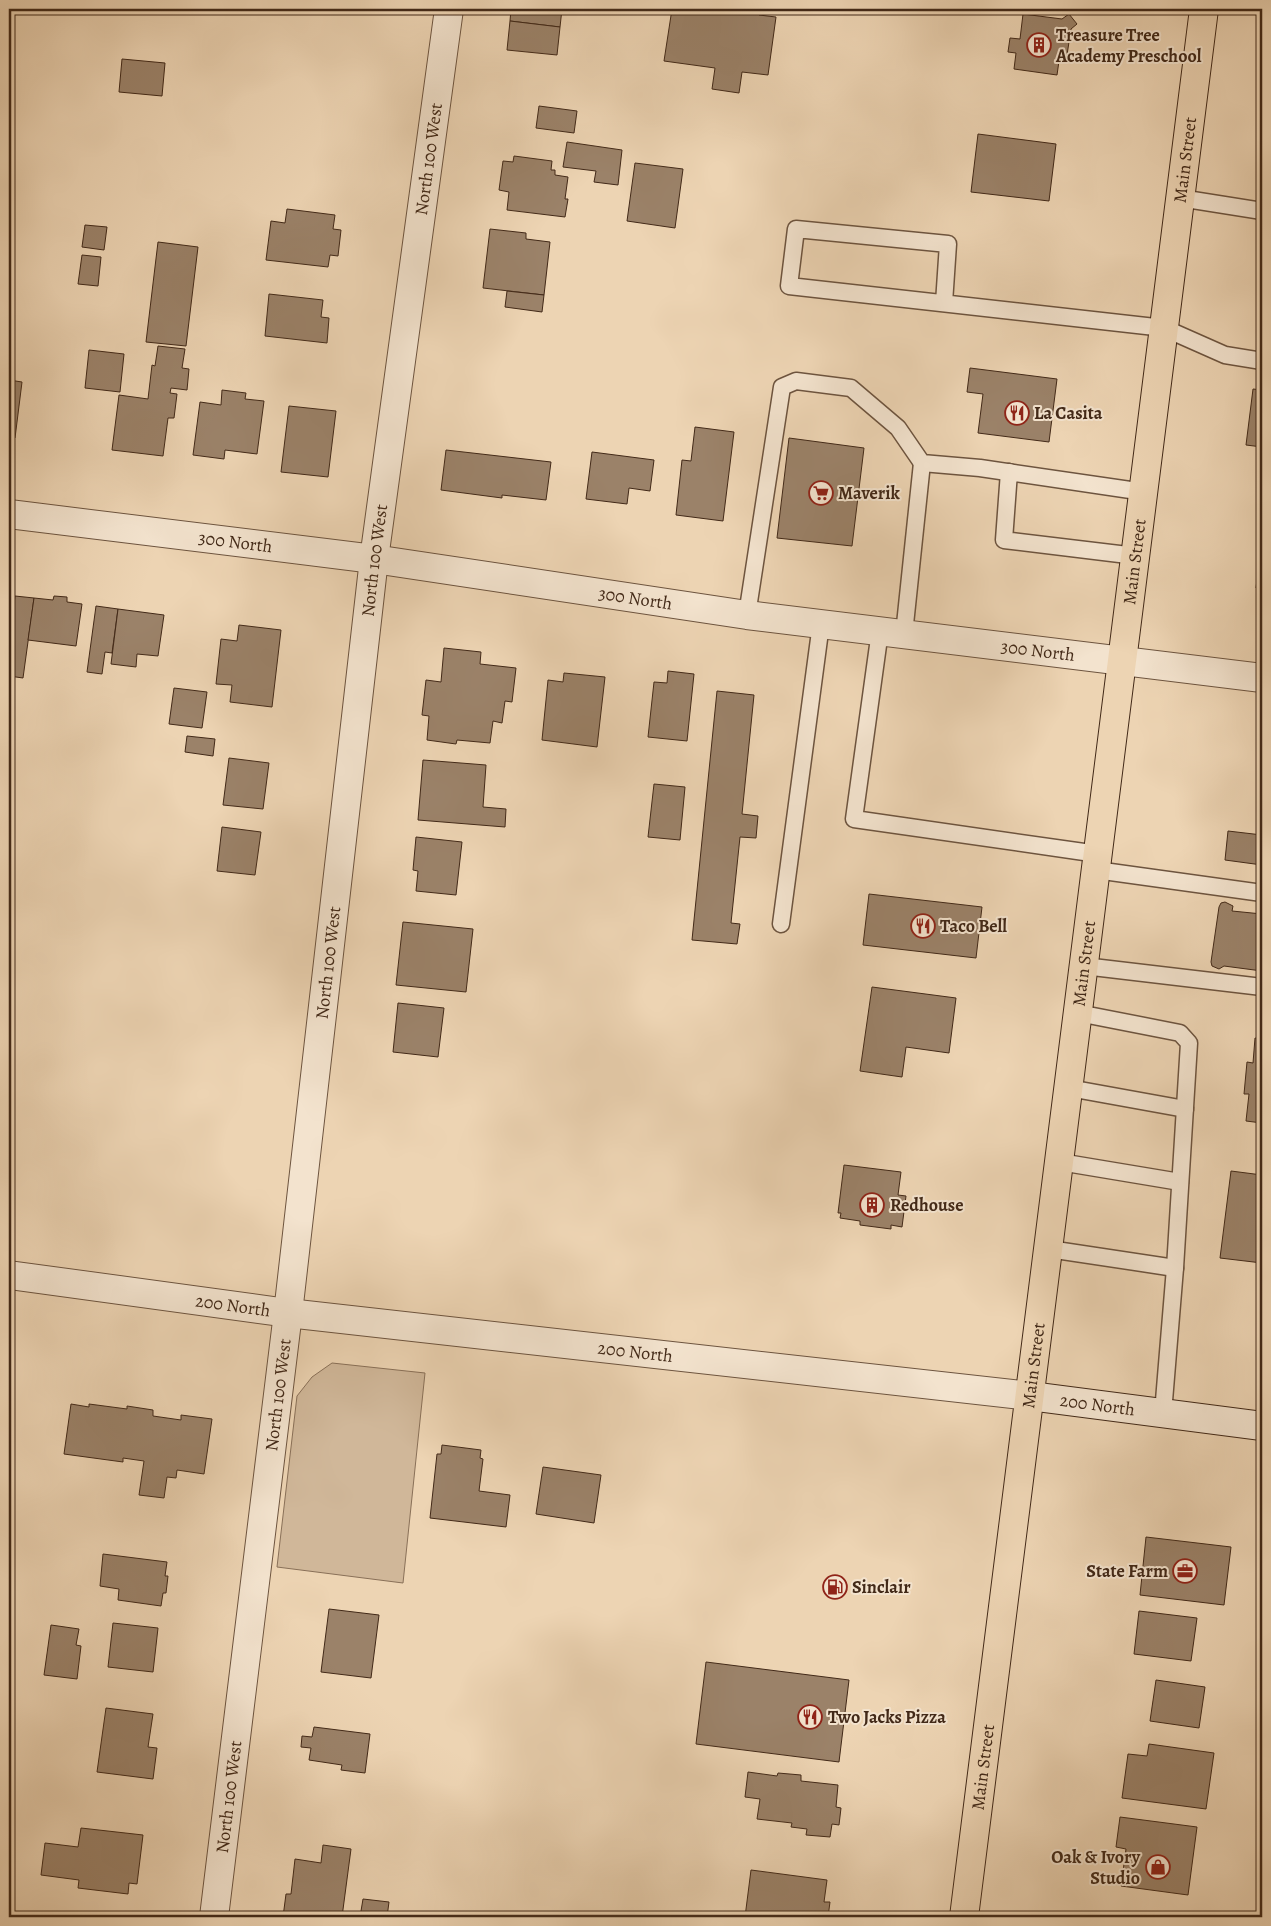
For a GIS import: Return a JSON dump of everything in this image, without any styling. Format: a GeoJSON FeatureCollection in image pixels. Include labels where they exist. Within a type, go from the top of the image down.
{"type":"FeatureCollection","features":[{"type":"Feature","properties":{"kind":"main road","name":"Main Street"},"geometry":{"type":"LineString","coordinates":[[964,1917],[1204,9]]}},
{"type":"Feature","properties":{"kind":"street","name":"North 100 West"},"geometry":{"type":"LineString","coordinates":[[214,1917],[288,1313],[374,559],[449,9]]}},
{"type":"Feature","properties":{"kind":"street","name":"300 North"},"geometry":{"type":"LineString","coordinates":[[9,514],[374,559],[821,624],[1262,678]]}},
{"type":"Feature","properties":{"kind":"street","name":"200 North"},"geometry":{"type":"LineString","coordinates":[[9,1275],[288,1313],[1030,1396],[1262,1426]]}},
{"type":"Feature","properties":{"kind":"lane"},"geometry":{"type":"LineString","coordinates":[[1180,198],[1262,210]]}},
{"type":"Feature","properties":{"kind":"lane"},"geometry":{"type":"LineString","coordinates":[[944,303],[948,244],[796,229],[789,286],[1164,328],[1225,355],[1262,361]]}},
{"type":"Feature","properties":{"kind":"lane"},"geometry":{"type":"LineString","coordinates":[[747,614],[782,387],[796,381],[851,388],[898,428],[922,463],[892,632],[854,819],[1262,893]]}},
{"type":"Feature","properties":{"kind":"lane"},"geometry":{"type":"LineString","coordinates":[[922,463],[1009,472],[1144,492]]}},
{"type":"Feature","properties":{"kind":"lane"},"geometry":{"type":"LineString","coordinates":[[1009,472],[1004,540],[1136,556]]}},
{"type":"Feature","properties":{"kind":"lane"},"geometry":{"type":"LineString","coordinates":[[781,924],[821,624]]}},
{"type":"Feature","properties":{"kind":"lane"},"geometry":{"type":"LineString","coordinates":[[1084,966],[1262,987]]}},
{"type":"Feature","properties":{"kind":"lane"},"geometry":{"type":"LineString","coordinates":[[1078,1013],[1180,1033],[1188,1043],[1175,1268],[1163,1413]]}},
{"type":"Feature","properties":{"kind":"lane"},"geometry":{"type":"LineString","coordinates":[[1069,1088],[1185,1108]]}},
{"type":"Feature","properties":{"kind":"lane"},"geometry":{"type":"LineString","coordinates":[[1060,1162],[1180,1182]]}},
{"type":"Feature","properties":{"kind":"lane"},"geometry":{"type":"LineString","coordinates":[[1048,1249],[1175,1268]]}},
{"type":"Feature","properties":{"kind":"shaded area"},"geometry":{"type":"Polygon","coordinates":[[[332,1363],[425,1373],[403,1583],[277,1567],[297,1396],[312,1377],[332,1363]]]}},
{"type":"Feature","properties":{"kind":"building"},"geometry":{"type":"Polygon","coordinates":[[[511,9],[562,9],[560,27],[510,21],[511,9]]]}},
{"type":"Feature","properties":{"kind":"building"},"geometry":{"type":"Polygon","coordinates":[[[672,9],[760,9],[759,15],[776,17],[768,75],[742,72],[739,93],[712,89],[715,68],[664,61],[672,9]]]}},
{"type":"Feature","properties":{"kind":"building","name":"Treasure Tree Academy Preschool"},"geometry":{"type":"Polygon","coordinates":[[[1023,14],[1062,19],[1069,14],[1077,24],[1071,29],[1067,55],[1060,54],[1057,75],[1014,69],[1016,53],[1008,52],[1010,38],[1020,39],[1023,14]]]}},
{"type":"Feature","properties":{"kind":"building"},"geometry":{"type":"Polygon","coordinates":[[[510,21],[560,27],[557,55],[507,50],[510,21]]]}},
{"type":"Feature","properties":{"kind":"building"},"geometry":{"type":"Polygon","coordinates":[[[122,59],[165,63],[162,96],[119,92],[122,59]]]}},
{"type":"Feature","properties":{"kind":"building"},"geometry":{"type":"Polygon","coordinates":[[[539,106],[577,111],[574,133],[536,128],[539,106]]]}},
{"type":"Feature","properties":{"kind":"building"},"geometry":{"type":"Polygon","coordinates":[[[978,134],[1056,144],[1049,201],[971,192],[978,134]]]}},
{"type":"Feature","properties":{"kind":"building"},"geometry":{"type":"Polygon","coordinates":[[[567,142],[622,150],[618,185],[594,182],[596,171],[563,167],[567,142]]]}},
{"type":"Feature","properties":{"kind":"building"},"geometry":{"type":"Polygon","coordinates":[[[514,156],[552,161],[551,170],[555,170],[555,175],[568,177],[565,199],[568,199],[565,217],[507,210],[509,192],[499,190],[503,161],[513,162],[514,156]]]}},
{"type":"Feature","properties":{"kind":"building"},"geometry":{"type":"Polygon","coordinates":[[[635,163],[683,169],[675,228],[627,221],[635,163]]]}},
{"type":"Feature","properties":{"kind":"building"},"geometry":{"type":"Polygon","coordinates":[[[287,209],[335,215],[333,229],[341,230],[338,256],[330,255],[328,267],[266,260],[271,221],[285,223],[287,209]]]}},
{"type":"Feature","properties":{"kind":"building"},"geometry":{"type":"Polygon","coordinates":[[[85,225],[107,227],[104,250],[82,247],[85,225]]]}},
{"type":"Feature","properties":{"kind":"building"},"geometry":{"type":"Polygon","coordinates":[[[490,229],[526,233],[526,239],[550,242],[544,295],[483,288],[490,229]]]}},
{"type":"Feature","properties":{"kind":"building"},"geometry":{"type":"Polygon","coordinates":[[[158,242],[198,247],[186,346],[146,342],[158,242]]]}},
{"type":"Feature","properties":{"kind":"building"},"geometry":{"type":"Polygon","coordinates":[[[82,255],[101,257],[98,286],[78,284],[82,255]]]}},
{"type":"Feature","properties":{"kind":"building"},"geometry":{"type":"Polygon","coordinates":[[[507,291],[544,295],[542,312],[505,307],[507,291]]]}},
{"type":"Feature","properties":{"kind":"building"},"geometry":{"type":"Polygon","coordinates":[[[269,294],[323,300],[321,317],[329,318],[327,343],[265,336],[269,294]]]}},
{"type":"Feature","properties":{"kind":"building"},"geometry":{"type":"Polygon","coordinates":[[[158,346],[185,349],[182,368],[189,369],[187,390],[171,388],[170,393],[177,394],[174,418],[168,418],[163,456],[112,450],[119,395],[148,399],[152,365],[155,366],[158,346]]]}},
{"type":"Feature","properties":{"kind":"building"},"geometry":{"type":"Polygon","coordinates":[[[89,350],[124,354],[120,392],[85,388],[89,350]]]}},
{"type":"Feature","properties":{"kind":"building","name":"La Casita"},"geometry":{"type":"Polygon","coordinates":[[[970,368],[1057,379],[1049,442],[978,433],[983,394],[967,392],[970,368]]]}},
{"type":"Feature","properties":{"kind":"building"},"geometry":{"type":"Polygon","coordinates":[[[9,380],[22,382],[15,438],[9,437],[9,380]]]}},
{"type":"Feature","properties":{"kind":"building"},"geometry":{"type":"Polygon","coordinates":[[[1253,389],[1262,390],[1262,447],[1246,445],[1253,389]]]}},
{"type":"Feature","properties":{"kind":"building"},"geometry":{"type":"Polygon","coordinates":[[[222,390],[246,393],[245,399],[264,401],[257,454],[225,450],[224,459],[193,455],[200,402],[221,405],[222,390]]]}},
{"type":"Feature","properties":{"kind":"building"},"geometry":{"type":"Polygon","coordinates":[[[289,406],[336,411],[328,477],[281,472],[289,406]]]}},
{"type":"Feature","properties":{"kind":"building"},"geometry":{"type":"Polygon","coordinates":[[[695,427],[734,432],[723,521],[676,515],[682,460],[691,461],[695,427]]]}},
{"type":"Feature","properties":{"kind":"building","name":"Maverik"},"geometry":{"type":"Polygon","coordinates":[[[789,438],[864,448],[852,546],[777,538],[789,438]]]}},
{"type":"Feature","properties":{"kind":"building"},"geometry":{"type":"Polygon","coordinates":[[[446,450],[551,462],[546,500],[502,495],[502,498],[441,490],[446,450]]]}},
{"type":"Feature","properties":{"kind":"building"},"geometry":{"type":"Polygon","coordinates":[[[592,452],[654,460],[650,491],[629,488],[627,504],[586,499],[592,452]]]}},
{"type":"Feature","properties":{"kind":"building"},"geometry":{"type":"Polygon","coordinates":[[[1262,536],[1262,588],[1256,588],[1262,536]]]}},
{"type":"Feature","properties":{"kind":"building"},"geometry":{"type":"Polygon","coordinates":[[[15,596],[34,598],[23,678],[9,676],[9,644],[15,596]]]}},
{"type":"Feature","properties":{"kind":"building"},"geometry":{"type":"Polygon","coordinates":[[[54,596],[67,597],[67,602],[82,604],[76,646],[28,640],[34,598],[53,600],[54,596]]]}},
{"type":"Feature","properties":{"kind":"building"},"geometry":{"type":"Polygon","coordinates":[[[96,606],[118,609],[112,653],[105,652],[102,674],[87,672],[96,606]]]}},
{"type":"Feature","properties":{"kind":"building"},"geometry":{"type":"Polygon","coordinates":[[[118,609],[164,615],[158,656],[137,654],[136,667],[111,664],[118,609]]]}},
{"type":"Feature","properties":{"kind":"building"},"geometry":{"type":"Polygon","coordinates":[[[239,625],[281,630],[272,707],[230,702],[232,685],[216,684],[221,639],[237,641],[239,625]]]}},
{"type":"Feature","properties":{"kind":"building"},"geometry":{"type":"Polygon","coordinates":[[[444,648],[481,652],[480,664],[516,668],[512,702],[505,701],[502,723],[493,721],[490,743],[457,740],[456,744],[427,740],[429,716],[422,715],[426,680],[441,682],[444,648]]]}},
{"type":"Feature","properties":{"kind":"building"},"geometry":{"type":"Polygon","coordinates":[[[668,671],[694,674],[687,741],[648,737],[654,682],[667,683],[668,671]]]}},
{"type":"Feature","properties":{"kind":"building"},"geometry":{"type":"Polygon","coordinates":[[[564,673],[605,677],[597,747],[542,740],[548,680],[563,682],[564,673]]]}},
{"type":"Feature","properties":{"kind":"building"},"geometry":{"type":"Polygon","coordinates":[[[174,688],[207,692],[202,728],[169,724],[174,688]]]}},
{"type":"Feature","properties":{"kind":"building"},"geometry":{"type":"Polygon","coordinates":[[[717,691],[754,695],[742,814],[758,816],[756,838],[740,837],[731,923],[740,924],[737,944],[692,940],[717,691]]]}},
{"type":"Feature","properties":{"kind":"building"},"geometry":{"type":"Polygon","coordinates":[[[187,736],[215,739],[213,756],[185,752],[187,736]]]}},
{"type":"Feature","properties":{"kind":"building"},"geometry":{"type":"Polygon","coordinates":[[[229,758],[269,763],[263,809],[223,805],[229,758]]]}},
{"type":"Feature","properties":{"kind":"building"},"geometry":{"type":"Polygon","coordinates":[[[423,760],[486,765],[483,807],[506,809],[505,827],[418,820],[423,760]]]}},
{"type":"Feature","properties":{"kind":"building"},"geometry":{"type":"Polygon","coordinates":[[[654,784],[685,787],[680,840],[648,837],[654,784]]]}},
{"type":"Feature","properties":{"kind":"building"},"geometry":{"type":"Polygon","coordinates":[[[222,827],[261,832],[255,875],[217,871],[222,827]]]}},
{"type":"Feature","properties":{"kind":"building"},"geometry":{"type":"Polygon","coordinates":[[[1228,831],[1262,835],[1262,865],[1225,860],[1228,831]]]}},
{"type":"Feature","properties":{"kind":"building"},"geometry":{"type":"Polygon","coordinates":[[[416,837],[462,842],[456,895],[416,891],[418,871],[413,870],[416,837]]]}},
{"type":"Feature","properties":{"kind":"building","name":"Taco Bell"},"geometry":{"type":"Polygon","coordinates":[[[869,894],[982,907],[976,958],[863,945],[869,894]]]}},
{"type":"Feature","properties":{"kind":"building"},"geometry":{"type":"Polygon","coordinates":[[[1225,902],[1233,906],[1232,911],[1262,914],[1262,971],[1224,966],[1219,969],[1212,966],[1219,907],[1221,903],[1225,902]]]}},
{"type":"Feature","properties":{"kind":"building"},"geometry":{"type":"Polygon","coordinates":[[[403,922],[473,929],[466,992],[396,985],[403,922]]]}},
{"type":"Feature","properties":{"kind":"building"},"geometry":{"type":"Polygon","coordinates":[[[872,987],[956,998],[949,1053],[906,1047],[902,1077],[860,1071],[872,987]]]}},
{"type":"Feature","properties":{"kind":"building"},"geometry":{"type":"Polygon","coordinates":[[[398,1003],[444,1008],[438,1057],[393,1052],[398,1003]]]}},
{"type":"Feature","properties":{"kind":"building"},"geometry":{"type":"Polygon","coordinates":[[[1255,1038],[1262,1039],[1262,1123],[1246,1121],[1249,1094],[1244,1094],[1247,1062],[1253,1063],[1255,1038]]]}},
{"type":"Feature","properties":{"kind":"building","name":"Redhouse"},"geometry":{"type":"Polygon","coordinates":[[[844,1165],[901,1172],[898,1195],[906,1196],[902,1227],[891,1225],[891,1229],[860,1225],[860,1221],[840,1218],[841,1213],[838,1213],[844,1165]]]}},
{"type":"Feature","properties":{"kind":"building"},"geometry":{"type":"Polygon","coordinates":[[[1231,1171],[1262,1175],[1262,1263],[1220,1258],[1231,1171]]]}},
{"type":"Feature","properties":{"kind":"building"},"geometry":{"type":"Polygon","coordinates":[[[71,1404],[89,1407],[89,1404],[127,1409],[127,1406],[153,1410],[153,1416],[181,1420],[181,1415],[212,1419],[204,1474],[177,1470],[176,1478],[167,1477],[164,1498],[139,1495],[144,1461],[123,1458],[123,1462],[64,1454],[71,1404]]]}},
{"type":"Feature","properties":{"kind":"building"},"geometry":{"type":"Polygon","coordinates":[[[442,1445],[481,1450],[480,1458],[483,1459],[479,1491],[510,1495],[506,1527],[430,1518],[437,1454],[441,1454],[442,1445]]]}},
{"type":"Feature","properties":{"kind":"building"},"geometry":{"type":"Polygon","coordinates":[[[543,1467],[601,1475],[594,1523],[536,1514],[543,1467]]]}},
{"type":"Feature","properties":{"kind":"building","name":"State Farm"},"geometry":{"type":"Polygon","coordinates":[[[1146,1537],[1231,1547],[1224,1605],[1140,1595],[1146,1537]]]}},
{"type":"Feature","properties":{"kind":"building"},"geometry":{"type":"Polygon","coordinates":[[[103,1554],[167,1562],[165,1576],[168,1576],[166,1593],[163,1593],[161,1606],[118,1600],[119,1589],[100,1586],[103,1554]]]}},
{"type":"Feature","properties":{"kind":"building"},"geometry":{"type":"Polygon","coordinates":[[[329,1609],[379,1615],[371,1678],[321,1672],[329,1609]]]}},
{"type":"Feature","properties":{"kind":"building"},"geometry":{"type":"Polygon","coordinates":[[[1139,1611],[1197,1618],[1191,1661],[1134,1654],[1139,1611]]]}},
{"type":"Feature","properties":{"kind":"building"},"geometry":{"type":"Polygon","coordinates":[[[113,1623],[158,1628],[153,1672],[108,1667],[113,1623]]]}},
{"type":"Feature","properties":{"kind":"building"},"geometry":{"type":"Polygon","coordinates":[[[51,1625],[79,1629],[76,1645],[81,1646],[77,1679],[44,1675],[51,1625]]]}},
{"type":"Feature","properties":{"kind":"building"},"geometry":{"type":"Polygon","coordinates":[[[706,1662],[849,1680],[839,1762],[696,1744],[706,1662]]]}},
{"type":"Feature","properties":{"kind":"building"},"geometry":{"type":"Polygon","coordinates":[[[1156,1680],[1205,1687],[1199,1728],[1150,1721],[1156,1680]]]}},
{"type":"Feature","properties":{"kind":"building"},"geometry":{"type":"Polygon","coordinates":[[[106,1708],[153,1714],[148,1747],[157,1748],[153,1779],[97,1772],[106,1708]]]}},
{"type":"Feature","properties":{"kind":"building"},"geometry":{"type":"Polygon","coordinates":[[[314,1727],[370,1734],[365,1773],[341,1770],[342,1765],[309,1760],[311,1748],[301,1747],[302,1736],[312,1737],[314,1727]]]}},
{"type":"Feature","properties":{"kind":"building"},"geometry":{"type":"Polygon","coordinates":[[[1149,1744],[1214,1753],[1206,1809],[1122,1798],[1128,1754],[1147,1756],[1149,1744]]]}},
{"type":"Feature","properties":{"kind":"building"},"geometry":{"type":"Polygon","coordinates":[[[748,1772],[777,1776],[778,1773],[801,1775],[801,1781],[838,1785],[836,1807],[841,1808],[839,1825],[832,1824],[830,1837],[806,1835],[807,1829],[791,1827],[792,1823],[757,1819],[760,1799],[745,1797],[748,1772]]]}},
{"type":"Feature","properties":{"kind":"building","name":"Oak & Ivory Studio"},"geometry":{"type":"Polygon","coordinates":[[[1120,1817],[1197,1827],[1188,1895],[1121,1886],[1126,1849],[1116,1847],[1120,1817]]]}},
{"type":"Feature","properties":{"kind":"building"},"geometry":{"type":"Polygon","coordinates":[[[81,1828],[143,1835],[137,1884],[129,1883],[128,1894],[78,1888],[79,1880],[41,1875],[45,1843],[78,1847],[81,1828]]]}},
{"type":"Feature","properties":{"kind":"building"},"geometry":{"type":"Polygon","coordinates":[[[323,1845],[351,1849],[342,1917],[283,1917],[286,1894],[291,1894],[295,1859],[321,1863],[323,1845]]]}},
{"type":"Feature","properties":{"kind":"building"},"geometry":{"type":"Polygon","coordinates":[[[751,1870],[827,1880],[824,1902],[830,1902],[828,1917],[745,1917],[751,1870]]]}},
{"type":"Feature","properties":{"kind":"building"},"geometry":{"type":"Polygon","coordinates":[[[363,1899],[389,1902],[387,1917],[360,1917],[363,1899]]]}},
{"type":"Feature","properties":{"kind":"place","name":"Treasure Tree Academy Preschool"},"geometry":{"type":"Point","coordinates":[1039,45]}},
{"type":"Feature","properties":{"kind":"place","name":"La Casita"},"geometry":{"type":"Point","coordinates":[1017,413]}},
{"type":"Feature","properties":{"kind":"place","name":"Maverik"},"geometry":{"type":"Point","coordinates":[821,493]}},
{"type":"Feature","properties":{"kind":"place","name":"Taco Bell"},"geometry":{"type":"Point","coordinates":[923,926]}},
{"type":"Feature","properties":{"kind":"place","name":"Redhouse"},"geometry":{"type":"Point","coordinates":[872,1205]}},
{"type":"Feature","properties":{"kind":"place","name":"State Farm"},"geometry":{"type":"Point","coordinates":[1185,1571]}},
{"type":"Feature","properties":{"kind":"place","name":"Sinclair"},"geometry":{"type":"Point","coordinates":[835,1587]}},
{"type":"Feature","properties":{"kind":"place","name":"Two Jacks Pizza"},"geometry":{"type":"Point","coordinates":[810,1717]}},
{"type":"Feature","properties":{"kind":"place","name":"Oak & Ivory Studio"},"geometry":{"type":"Point","coordinates":[1158,1867]}}]}
